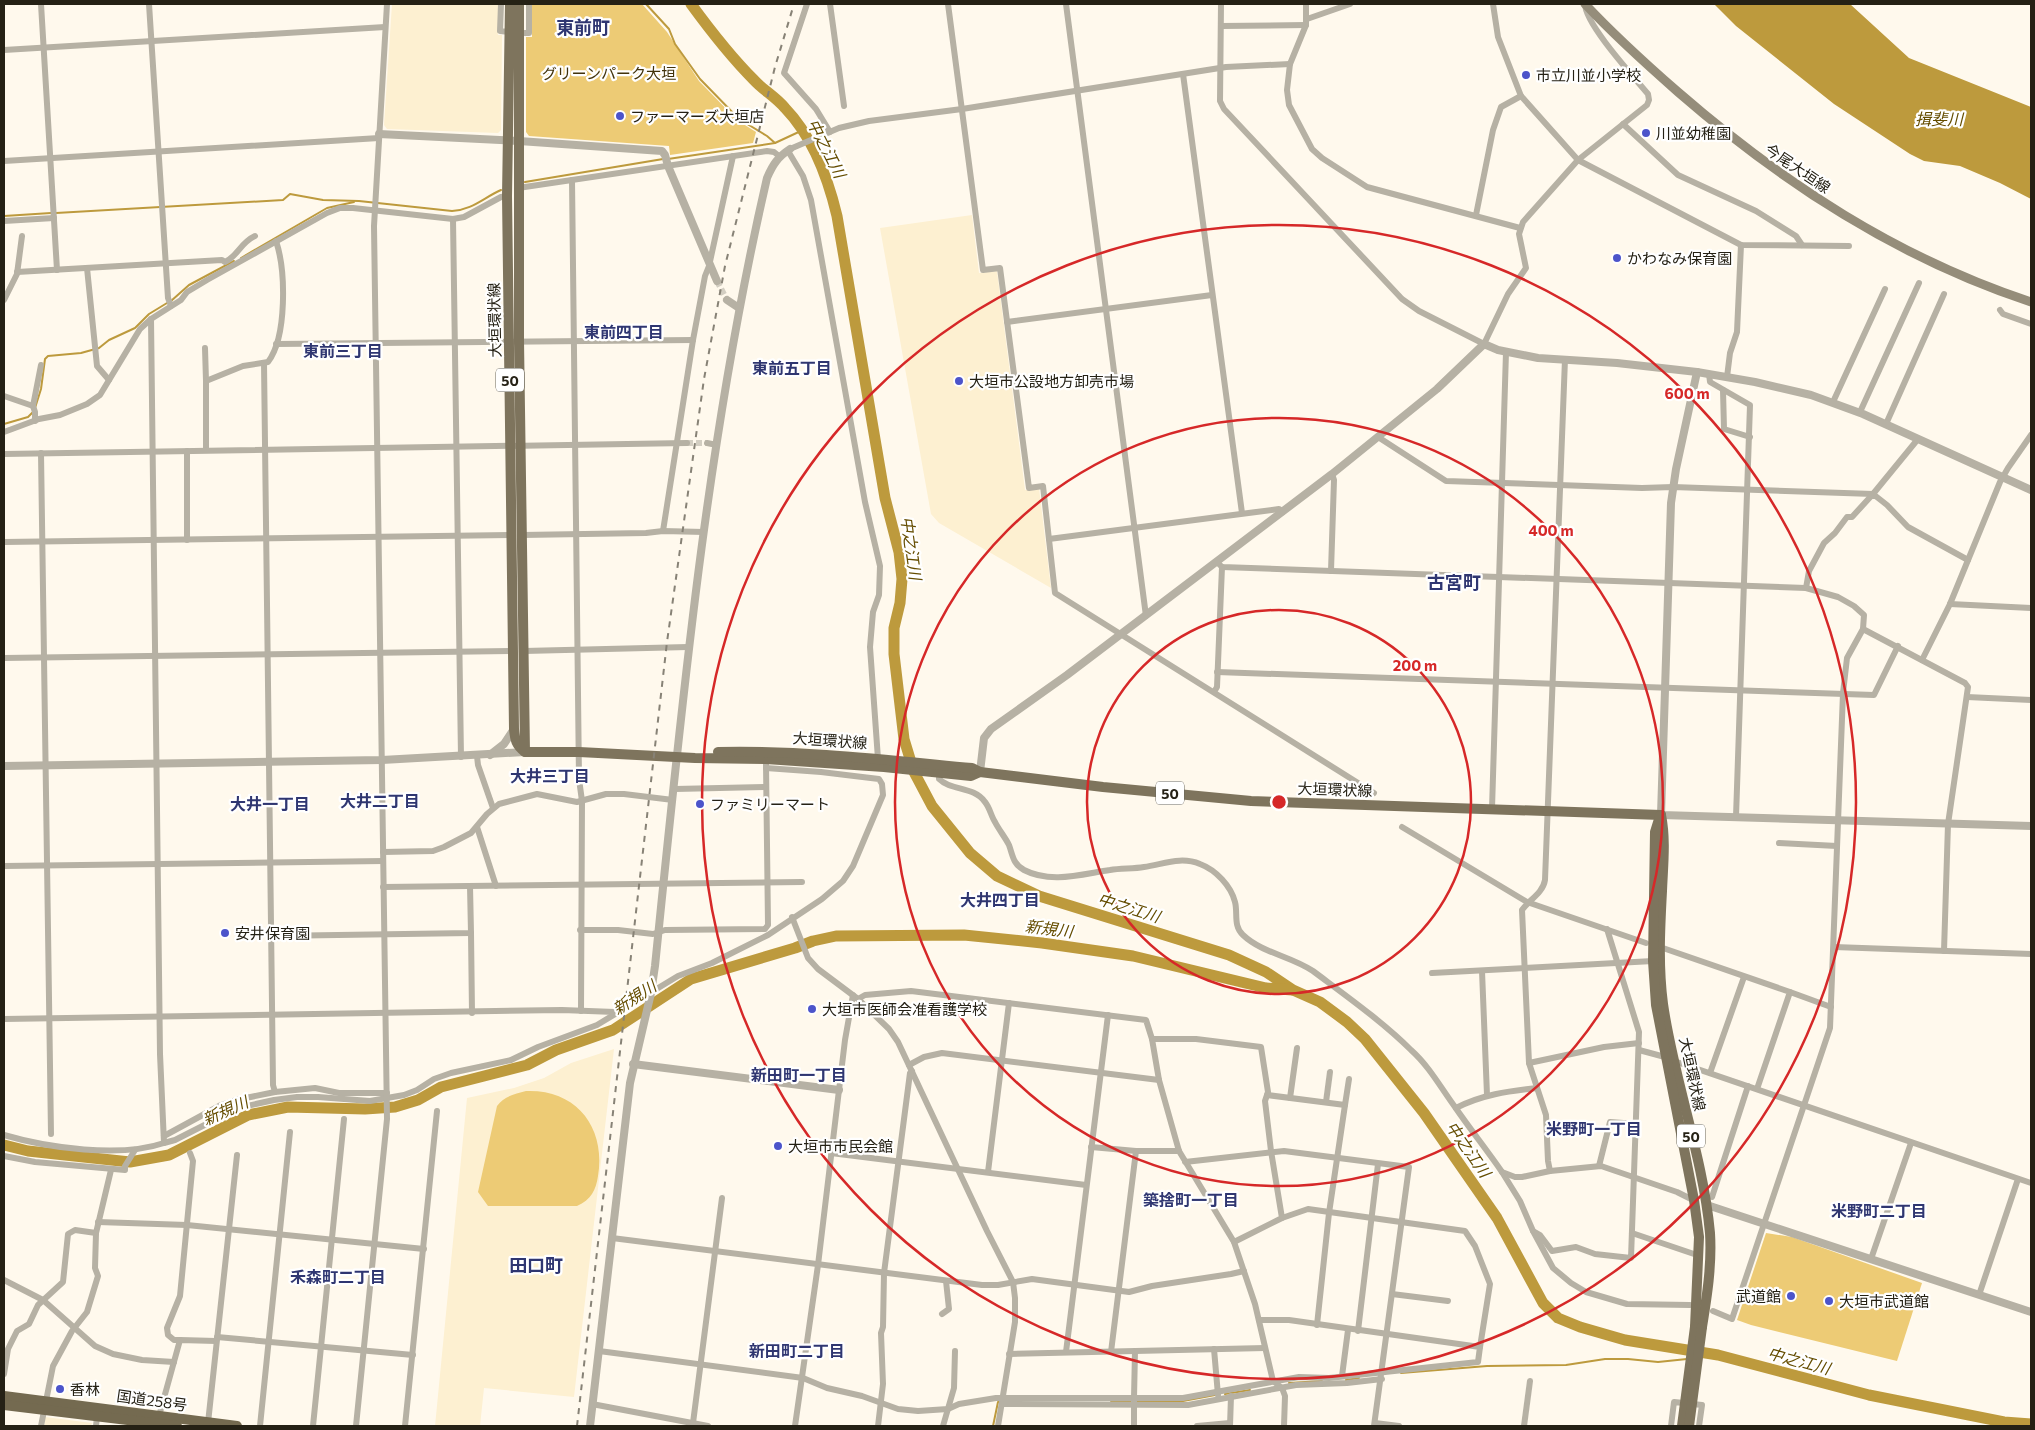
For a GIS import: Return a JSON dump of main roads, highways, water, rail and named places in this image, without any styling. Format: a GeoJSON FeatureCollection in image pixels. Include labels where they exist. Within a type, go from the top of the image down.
{"type":"FeatureCollection","features":[{"type":"Feature","properties":{"kind":"highway","name":"国道258号"},"geometry":{"type":"LineString","coordinates":[[4,1396],[44,1405],[177,1426]]}},
{"type":"Feature","properties":{"kind":"highway","name":"国道258号"},"geometry":{"type":"LineString","coordinates":[[4,1405],[44,1405],[96,1421],[208,1423],[237,1426]]}},
{"type":"Feature","properties":{"kind":"main road","name":"大垣環状線"},"geometry":{"type":"LineString","coordinates":[[510,4],[514,32],[519,140],[510,446],[517,535],[519,651],[525,752]]}},
{"type":"Feature","properties":{"kind":"main road","name":"大垣環状線"},"geometry":{"type":"LineString","coordinates":[[517,535],[521,446],[507,196],[514,32],[519,4]]}},
{"type":"Feature","properties":{"kind":"main road","name":"今尾大垣線"},"geometry":{"type":"LineString","coordinates":[[1585,4],[1611,32],[1665,81],[1720,128],[1778,173],[1839,212],[1899,245],[1974,281],[2031,302]]}},
{"type":"Feature","properties":{"kind":"main road","name":"大垣環状線"},"geometry":{"type":"LineString","coordinates":[[519,651],[514,740],[525,752],[579,752],[766,764],[882,762]]}},
{"type":"Feature","properties":{"kind":"main road","name":"大垣環状線"},"geometry":{"type":"LineString","coordinates":[[677,757],[695,753],[765,751],[882,762],[934,770],[972,768],[980,772],[1251,801],[1661,815],[1664,833],[1653,961],[1656,1005],[1709,1201],[1708,1287],[1698,1327],[1682,1426]]}},
{"type":"Feature","properties":{"kind":"main road","name":"大垣環状線"},"geometry":{"type":"LineString","coordinates":[[1655,944],[1670,1059],[1699,1237],[1698,1327],[1689,1426]]}},
{"type":"Feature","properties":{"kind":"water","name":"揖斐川"},"geometry":{"type":"Polygon","coordinates":[[[1714,4],[1850,4],[1909,58],[2031,107],[2031,199],[1960,166],[1924,161],[1910,154],[1834,104],[1736,26],[1714,4]]]}},
{"type":"Feature","properties":{"kind":"waterway"},"geometry":{"type":"LineString","coordinates":[[646,4],[669,29],[675,44],[700,79],[739,119],[775,143]]}},
{"type":"Feature","properties":{"kind":"waterway","name":"中之江川"},"geometry":{"type":"LineString","coordinates":[[691,4],[737,62],[795,119],[811,145],[829,187],[837,216],[885,498],[899,552],[902,579],[900,603],[894,628],[894,654],[904,739],[914,772],[932,806],[970,853],[997,876],[1039,896],[1229,955],[1266,972],[1293,990],[1320,1002],[1347,1022],[1365,1039],[1424,1113],[1497,1218],[1543,1303],[1558,1318],[1580,1327],[1625,1340],[1718,1355],[1869,1395],[2004,1422],[2031,1424]]}},
{"type":"Feature","properties":{"kind":"waterway"},"geometry":{"type":"LineString","coordinates":[[668,159],[775,143],[803,130]]}},
{"type":"Feature","properties":{"kind":"waterway"},"geometry":{"type":"LineString","coordinates":[[525,182],[663,159]]}},
{"type":"Feature","properties":{"kind":"waterway"},"geometry":{"type":"LineString","coordinates":[[56,213],[283,200],[290,194],[323,200],[359,201],[452,211],[472,206],[501,190]]}},
{"type":"Feature","properties":{"kind":"waterway"},"geometry":{"type":"LineString","coordinates":[[241,258],[327,208],[354,202]]}},
{"type":"Feature","properties":{"kind":"waterway"},"geometry":{"type":"LineString","coordinates":[[4,216],[51,213]]}},
{"type":"Feature","properties":{"kind":"waterway"},"geometry":{"type":"LineString","coordinates":[[171,301],[189,285],[234,261]]}},
{"type":"Feature","properties":{"kind":"waterway"},"geometry":{"type":"LineString","coordinates":[[35,408],[41,389],[45,359],[48,356],[81,353],[99,348],[109,340],[135,328],[149,314],[167,303]]}},
{"type":"Feature","properties":{"kind":"waterway"},"geometry":{"type":"LineString","coordinates":[[4,424],[28,417],[33,412]]}},
{"type":"Feature","properties":{"kind":"waterway","name":"新規川"},"geometry":{"type":"LineString","coordinates":[[4,1145],[28,1151],[130,1162],[169,1155],[248,1115],[288,1107],[365,1109],[395,1107],[418,1100],[441,1087],[527,1065],[556,1050],[613,1030],[691,979],[813,941],[836,936],[964,935],[1042,943],[1133,956],[1266,988],[1292,990]]}},
{"type":"Feature","properties":{"kind":"waterway","name":"中之江川"},"geometry":{"type":"LineString","coordinates":[[1702,1357],[1718,1355]]}},
{"type":"Feature","properties":{"kind":"waterway"},"geometry":{"type":"LineString","coordinates":[[1401,1373],[1487,1366],[1566,1365],[1605,1359],[1658,1362],[1687,1359]]}},
{"type":"Feature","properties":{"kind":"waterway"},"geometry":{"type":"LineString","coordinates":[[1346,1380],[1359,1378]]}},
{"type":"Feature","properties":{"kind":"waterway"},"geometry":{"type":"LineString","coordinates":[[1289,1383],[1322,1381]]}},
{"type":"Feature","properties":{"kind":"waterway"},"geometry":{"type":"LineString","coordinates":[[1225,1394],[1250,1390]]}},
{"type":"Feature","properties":{"kind":"waterway"},"geometry":{"type":"LineString","coordinates":[[1111,1401],[1183,1401],[1215,1395]]}},
{"type":"Feature","properties":{"kind":"waterway"},"geometry":{"type":"LineString","coordinates":[[993,1426],[998,1402],[1001,1402]]}},
{"type":"Feature","properties":{"kind":"tunnel"},"geometry":{"type":"LineString","coordinates":[[717,281],[727,300]]}},
{"type":"Feature","properties":{"kind":"tunnel"},"geometry":{"type":"LineString","coordinates":[[687,443],[707,443]]}},
{"type":"Feature","properties":{"kind":"railway"},"geometry":{"type":"LineString","coordinates":[[577,1426],[667,642],[704,379],[725,266],[775,67],[794,4]]}},
{"type":"Feature","properties":{"kind":"place","name":"市立川並小学校"},"geometry":{"type":"Point","coordinates":[1526,75]}},
{"type":"Feature","properties":{"kind":"place","name":"ファーマーズ大垣店"},"geometry":{"type":"Point","coordinates":[620,116]}},
{"type":"Feature","properties":{"kind":"place","name":"川並幼稚園"},"geometry":{"type":"Point","coordinates":[1646,133]}},
{"type":"Feature","properties":{"kind":"place","name":"かわなみ保育園"},"geometry":{"type":"Point","coordinates":[1617,258]}},
{"type":"Feature","properties":{"kind":"place","name":"大垣市公設地方卸売市場"},"geometry":{"type":"Point","coordinates":[959,381]}},
{"type":"Feature","properties":{"kind":"place","name":"ファミリーマート"},"geometry":{"type":"Point","coordinates":[700,804]}},
{"type":"Feature","properties":{"kind":"place","name":"安井保育園"},"geometry":{"type":"Point","coordinates":[225,933]}},
{"type":"Feature","properties":{"kind":"place","name":"大垣市医師会准看護学校"},"geometry":{"type":"Point","coordinates":[812,1009]}},
{"type":"Feature","properties":{"kind":"place","name":"大垣市市民会館"},"geometry":{"type":"Point","coordinates":[778,1146]}},
{"type":"Feature","properties":{"kind":"place","name":"武道館"},"geometry":{"type":"Point","coordinates":[1791,1296]}},
{"type":"Feature","properties":{"kind":"place","name":"大垣市武道館"},"geometry":{"type":"Point","coordinates":[1829,1301]}},
{"type":"Feature","properties":{"kind":"place","name":"香林"},"geometry":{"type":"Point","coordinates":[60,1389]}},
{"type":"Feature","properties":{"kind":"district","name":"東前町"},"geometry":{"type":"Point","coordinates":[583,27]}},
{"type":"Feature","properties":{"kind":"district","name":"東前四丁目"},"geometry":{"type":"Point","coordinates":[624,331]}},
{"type":"Feature","properties":{"kind":"district","name":"東前三丁目"},"geometry":{"type":"Point","coordinates":[343,350]}},
{"type":"Feature","properties":{"kind":"district","name":"東前五丁目"},"geometry":{"type":"Point","coordinates":[792,367]}},
{"type":"Feature","properties":{"kind":"district","name":"古宮町"},"geometry":{"type":"Point","coordinates":[1454,582]}},
{"type":"Feature","properties":{"kind":"district","name":"大井三丁目"},"geometry":{"type":"Point","coordinates":[550,775]}},
{"type":"Feature","properties":{"kind":"district","name":"大井二丁目"},"geometry":{"type":"Point","coordinates":[380,800]}},
{"type":"Feature","properties":{"kind":"district","name":"大井一丁目"},"geometry":{"type":"Point","coordinates":[270,803]}},
{"type":"Feature","properties":{"kind":"district","name":"大井四丁目"},"geometry":{"type":"Point","coordinates":[1000,899]}},
{"type":"Feature","properties":{"kind":"district","name":"新田町一丁目"},"geometry":{"type":"Point","coordinates":[799,1074]}},
{"type":"Feature","properties":{"kind":"district","name":"米野町一丁目"},"geometry":{"type":"Point","coordinates":[1594,1128]}},
{"type":"Feature","properties":{"kind":"district","name":"築捨町一丁目"},"geometry":{"type":"Point","coordinates":[1191,1199]}},
{"type":"Feature","properties":{"kind":"district","name":"米野町二丁目"},"geometry":{"type":"Point","coordinates":[1879,1210]}},
{"type":"Feature","properties":{"kind":"district","name":"田口町"},"geometry":{"type":"Point","coordinates":[536,1265]}},
{"type":"Feature","properties":{"kind":"district","name":"禾森町二丁目"},"geometry":{"type":"Point","coordinates":[338,1276]}},
{"type":"Feature","properties":{"kind":"district","name":"新田町二丁目"},"geometry":{"type":"Point","coordinates":[797,1350]}},
{"type":"Feature","properties":{"kind":"park label","name":"グリーンパーク大垣"},"geometry":{"type":"Point","coordinates":[609,73]}}]}
